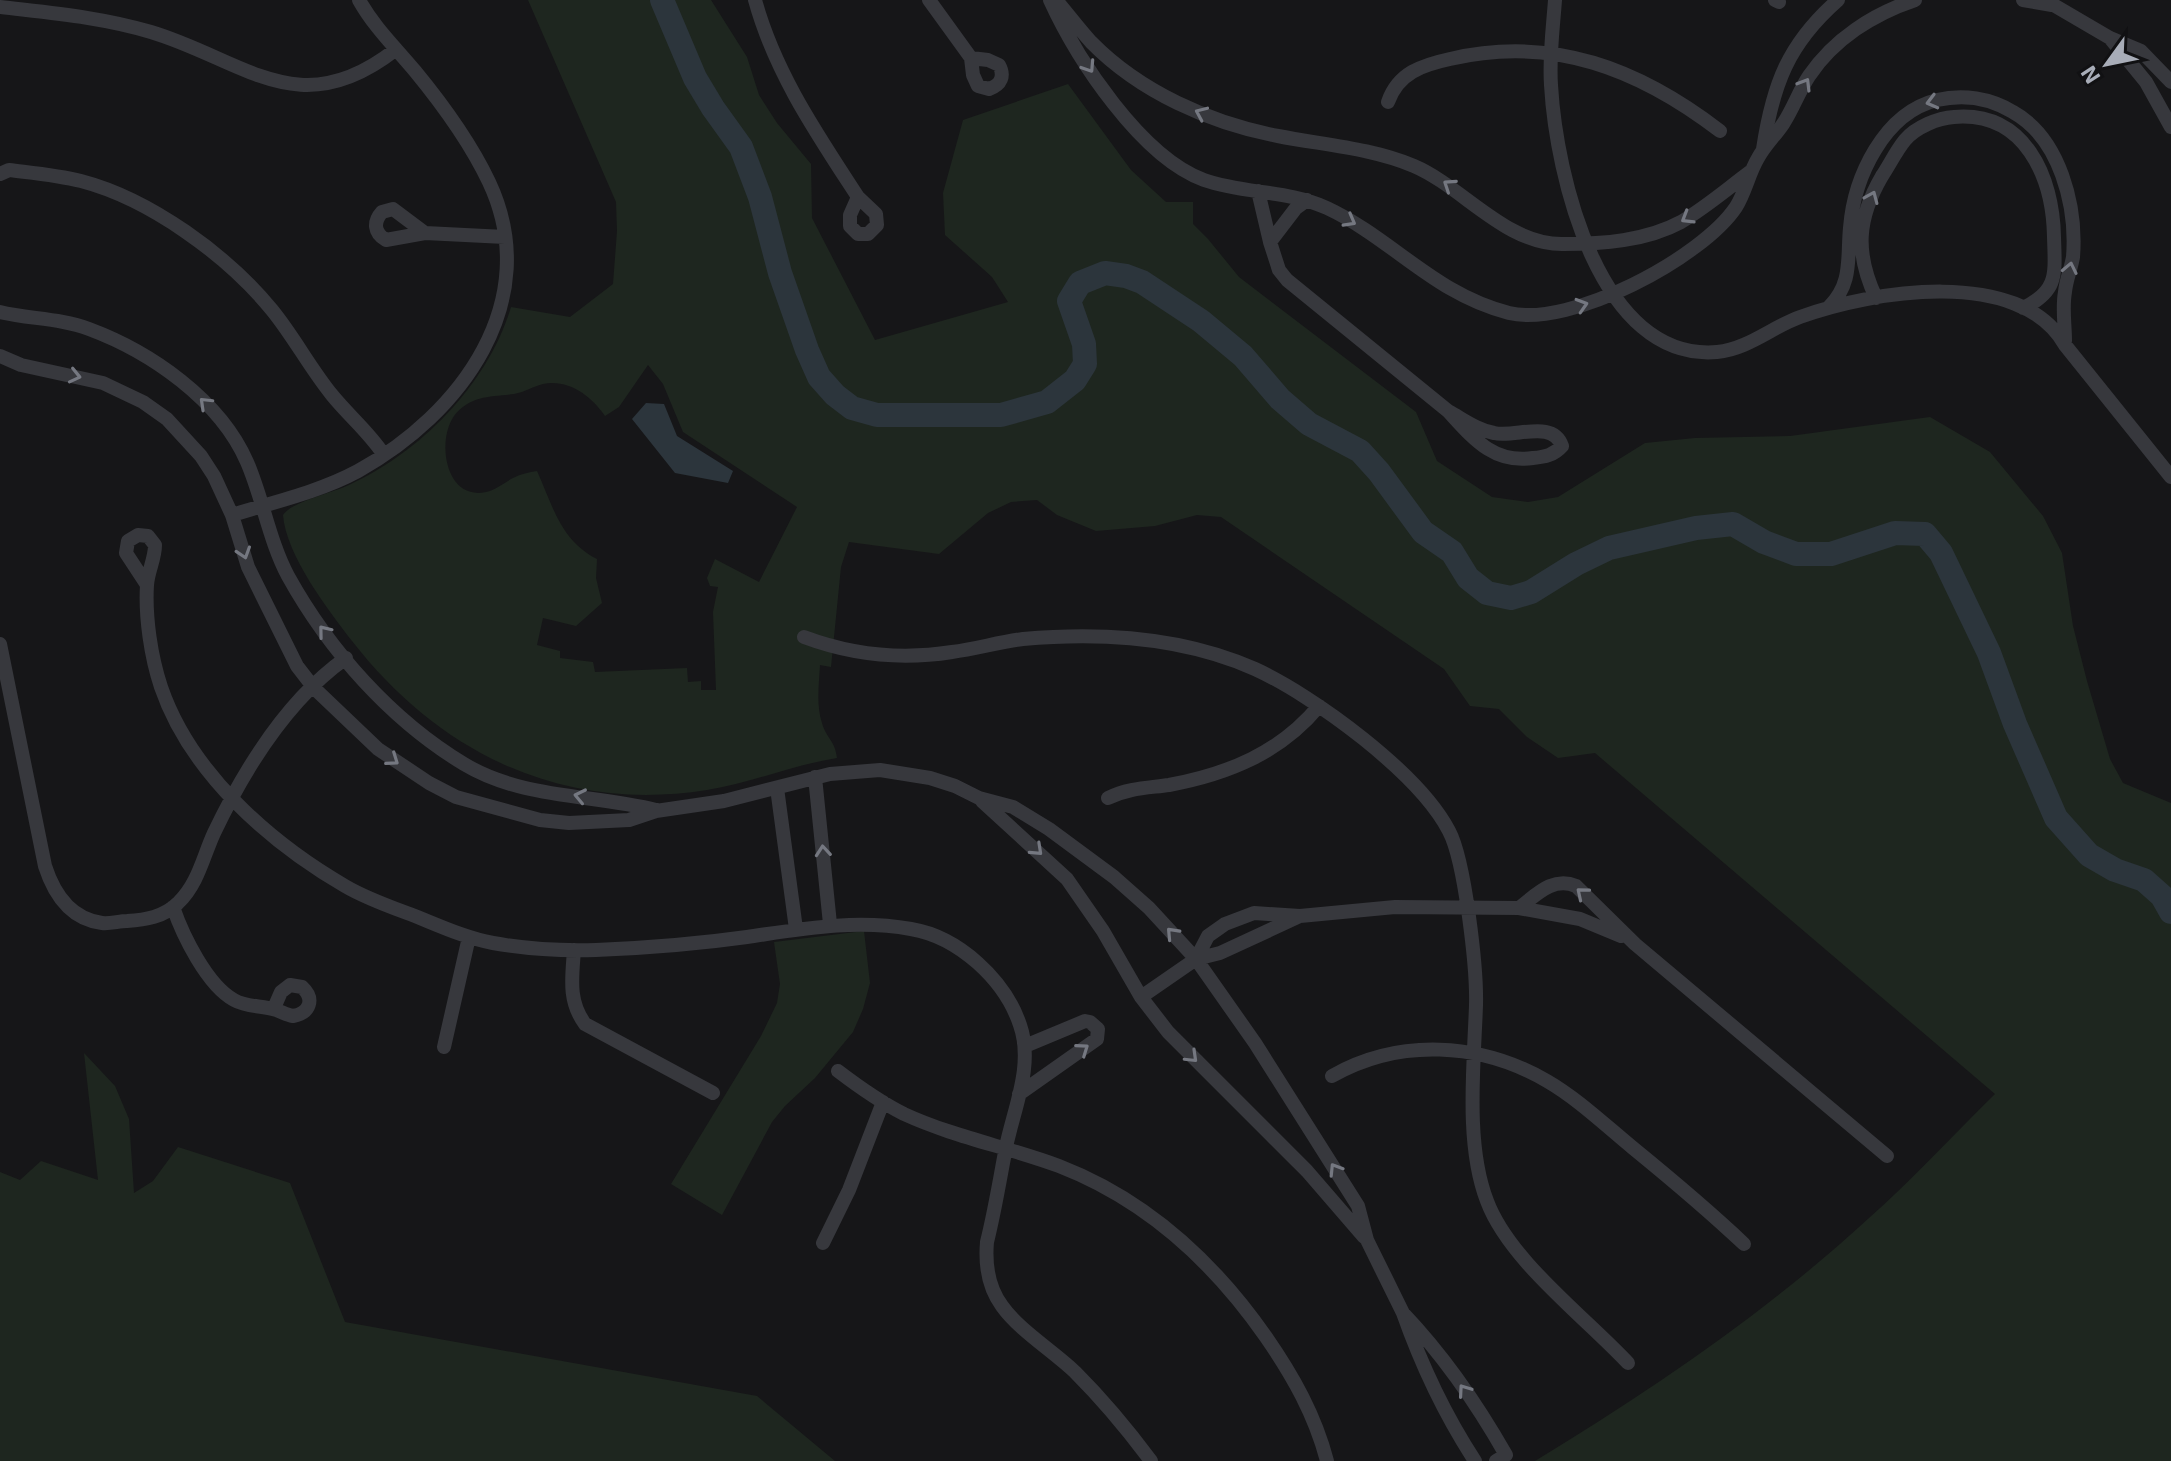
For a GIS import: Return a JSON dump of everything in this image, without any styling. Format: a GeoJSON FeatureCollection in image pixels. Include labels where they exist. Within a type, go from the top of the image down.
{"type":"FeatureCollection","features":[{"type":"Feature","properties":{"kind":"street"},"geometry":{"type":"LineString","coordinates":[[232,515],[329,484],[384,455],[413,434],[466,375],[491,336],[500,315],[509,266],[501,209],[478,161],[437,98],[395,50],[359,0]]}},
{"type":"Feature","properties":{"kind":"street"},"geometry":{"type":"LineString","coordinates":[[755,0],[782,74],[816,134],[858,197]]}},
{"type":"Feature","properties":{"kind":"street"},"geometry":{"type":"LineString","coordinates":[[929,0],[971,58]]}},
{"type":"Feature","properties":{"kind":"street"},"geometry":{"type":"LineString","coordinates":[[1050,0],[1061,24],[1101,86],[1153,147],[1182,170],[1204,180],[1307,200],[1367,231],[1443,285],[1489,307],[1512,313],[1555,314],[1613,294],[1709,236],[1737,205],[1762,149],[1783,124],[1809,76],[1839,43],[1876,16],[1915,0]]}},
{"type":"Feature","properties":{"kind":"street"},"geometry":{"type":"LineString","coordinates":[[1056,0],[1092,43],[1149,86],[1206,117],[1276,136],[1395,158],[1453,186],[1492,218],[1515,231],[1559,245],[1629,239],[1665,229],[1696,212],[1750,172]]}},
{"type":"Feature","properties":{"kind":"street"},"geometry":{"type":"LineString","coordinates":[[1555,0],[1550,52],[1551,85],[1559,154],[1572,206],[1586,243],[1613,294],[1637,324],[1651,335],[1667,344],[1700,352],[1730,350],[1829,307],[1936,292],[1979,294],[2023,308],[2057,331],[2171,477]]}},
{"type":"Feature","properties":{"kind":"street"},"geometry":{"type":"LineString","coordinates":[[1762,149],[1781,73],[1807,31],[1838,0]]}},
{"type":"Feature","properties":{"kind":"street"},"geometry":{"type":"LineString","coordinates":[[2023,0],[2048,2],[2110,38],[2141,51],[2155,62],[2171,82]]}},
{"type":"Feature","properties":{"kind":"street"},"geometry":{"type":"LineString","coordinates":[[0,7],[79,15],[140,29],[280,83],[316,84],[349,77],[395,50]]}},
{"type":"Feature","properties":{"kind":"street"},"geometry":{"type":"LineString","coordinates":[[2110,38],[2146,82],[2169,118]]}},
{"type":"Feature","properties":{"kind":"street"},"geometry":{"type":"LineString","coordinates":[[1388,102],[1397,82],[1413,71],[1435,63],[1492,51],[1550,52],[1584,59],[1630,75],[1690,108],[1720,131]]}},
{"type":"Feature","properties":{"kind":"street"},"geometry":{"type":"LineString","coordinates":[[1829,307],[1837,299],[1848,276],[1849,230],[1859,185],[1892,127],[1913,108],[1953,97],[1983,100],[2012,111],[2038,132],[2049,147],[2069,202],[2073,255],[2063,306],[2065,345]]}},
{"type":"Feature","properties":{"kind":"street"},"geometry":{"type":"LineString","coordinates":[[2003,126],[2012,111]]}},
{"type":"Feature","properties":{"kind":"street"},"geometry":{"type":"LineString","coordinates":[[1876,298],[1863,264],[1860,245],[1862,224],[1877,185],[1907,138],[1917,130],[1945,118],[1969,116],[2003,126],[2023,141],[2046,184],[2053,220],[2053,284],[2041,298],[2023,308]]}},
{"type":"Feature","properties":{"kind":"street"},"geometry":{"type":"LineString","coordinates":[[0,174],[9,170],[84,182],[134,201],[184,231],[251,286],[272,310],[332,395],[370,434],[384,455]]}},
{"type":"Feature","properties":{"kind":"street"},"geometry":{"type":"LineString","coordinates":[[1258,191],[1279,270],[1287,280],[1448,411],[1483,447],[1502,457],[1541,457],[1553,454],[1562,446],[1557,436],[1548,432],[1491,433],[1448,411]]}},
{"type":"Feature","properties":{"kind":"street"},"geometry":{"type":"LineString","coordinates":[[1270,242],[1296,208],[1307,200]]}},
{"type":"Feature","properties":{"kind":"street"},"geometry":{"type":"LineString","coordinates":[[425,233],[505,237]]}},
{"type":"Feature","properties":{"kind":"street"},"geometry":{"type":"LineString","coordinates":[[0,312],[87,328],[143,356],[194,393],[227,426],[243,454],[277,553],[316,621],[381,698],[420,734],[489,777],[541,792],[628,803],[656,811]]}},
{"type":"Feature","properties":{"kind":"street"},"geometry":{"type":"LineString","coordinates":[[0,356],[21,365],[103,383],[143,402],[167,419],[201,456],[232,515],[248,567],[297,666],[314,688],[378,749],[456,797],[513,815],[569,823],[629,820],[656,811],[724,801],[815,777],[856,771],[906,773],[955,786],[979,798],[1013,807],[1083,852],[1149,908],[1196,959],[1255,1043],[1358,1206],[1367,1240],[1403,1313],[1416,1350],[1461,1440],[1475,1461]]}},
{"type":"Feature","properties":{"kind":"street"},"geometry":{"type":"LineString","coordinates":[[147,585],[150,635],[162,689],[202,763],[282,843],[344,886],[376,902],[492,943],[574,950],[706,942],[830,924],[914,929],[951,943],[1002,988],[1021,1027],[1025,1046],[1019,1094],[986,1258],[994,1294],[1003,1309],[1101,1399],[1151,1461]]}},
{"type":"Feature","properties":{"kind":"street"},"geometry":{"type":"LineString","coordinates":[[804,637],[834,648],[892,656],[954,652],[1042,638],[1117,636],[1151,640],[1217,655],[1255,669],[1319,706],[1364,739],[1434,809],[1449,830],[1458,851],[1476,997],[1472,1079],[1478,1162],[1484,1191],[1495,1219],[1526,1263],[1628,1363]]}},
{"type":"Feature","properties":{"kind":"street"},"geometry":{"type":"LineString","coordinates":[[0,644],[45,866],[52,887],[76,913],[106,924],[140,921],[173,907],[192,885],[232,796],[274,733],[346,658]]}},
{"type":"Feature","properties":{"kind":"street"},"geometry":{"type":"LineString","coordinates":[[1108,798],[1134,788],[1194,779],[1249,762],[1285,740],[1319,706]]}},
{"type":"Feature","properties":{"kind":"street"},"geometry":{"type":"LineString","coordinates":[[815,777],[830,924]]}},
{"type":"Feature","properties":{"kind":"street"},"geometry":{"type":"LineString","coordinates":[[777,788],[796,929]]}},
{"type":"Feature","properties":{"kind":"street"},"geometry":{"type":"LineString","coordinates":[[979,798],[1067,879],[1103,931],[1141,997],[1168,1032],[1307,1171],[1367,1240]]}},
{"type":"Feature","properties":{"kind":"street"},"geometry":{"type":"LineString","coordinates":[[1519,908],[1556,883],[1576,886],[1635,944],[1658,960],[1887,1156]]}},
{"type":"Feature","properties":{"kind":"street"},"geometry":{"type":"LineString","coordinates":[[173,907],[198,959],[224,994],[248,1007],[274,1008]]}},
{"type":"Feature","properties":{"kind":"street"},"geometry":{"type":"LineString","coordinates":[[1196,959],[1208,936],[1238,918],[1262,913],[1300,916],[1395,907],[1519,908],[1580,919],[1635,944]]}},
{"type":"Feature","properties":{"kind":"street"},"geometry":{"type":"LineString","coordinates":[[1141,997],[1196,959],[1220,953],[1300,916]]}},
{"type":"Feature","properties":{"kind":"street"},"geometry":{"type":"LineString","coordinates":[[444,1047],[469,937]]}},
{"type":"Feature","properties":{"kind":"street"},"geometry":{"type":"LineString","coordinates":[[574,950],[571,994],[573,1005],[585,1024],[713,1093]]}},
{"type":"Feature","properties":{"kind":"street"},"geometry":{"type":"LineString","coordinates":[[1019,1094],[1097,1039],[1098,1029],[1085,1021],[1025,1046]]}},
{"type":"Feature","properties":{"kind":"street"},"geometry":{"type":"LineString","coordinates":[[1332,1076],[1368,1059],[1407,1049],[1474,1054],[1525,1070],[1566,1093],[1710,1212],[1744,1244]]}},
{"type":"Feature","properties":{"kind":"street"},"geometry":{"type":"LineString","coordinates":[[838,1071],[883,1102],[942,1129],[1060,1167],[1121,1196],[1152,1216],[1198,1254],[1238,1297],[1297,1384],[1320,1435],[1327,1461]]}},
{"type":"Feature","properties":{"kind":"street"},"geometry":{"type":"LineString","coordinates":[[823,1243],[849,1190],[883,1102]]}},
{"type":"Feature","properties":{"kind":"street"},"geometry":{"type":"LineString","coordinates":[[1403,1313],[1431,1342],[1487,1422],[1506,1455],[1496,1461]]}},
{"type":"Feature","properties":{"kind":"shaded area"},"geometry":{"type":"Polygon","coordinates":[[[528,0],[711,0],[747,57],[759,95],[777,123],[811,164],[812,218],[875,340],[1008,302],[992,277],[945,235],[943,193],[963,120],[1068,84],[1131,170],[1166,202],[1193,202],[1193,224],[1239,277],[1416,412],[1437,461],[1492,497],[1528,502],[1558,497],[1645,443],[1695,438],[1790,436],[1930,417],[1990,452],[2043,516],[2062,553],[2073,626],[2110,759],[2123,783],[2171,803],[2171,1461],[1535,1461],[1666,1377],[1790,1286],[1885,1203],[1995,1094],[1595,753],[1558,758],[1527,737],[1499,709],[1470,706],[1444,669],[1221,517],[1197,515],[1155,526],[1096,531],[1057,515],[1037,500],[1011,502],[988,513],[939,554],[849,542],[841,567],[831,667],[820,665],[820,716],[837,758],[740,783],[654,795],[603,792],[555,783],[508,766],[465,744],[424,715],[387,681],[332,614],[300,564],[286,531],[283,515],[294,506],[376,471],[426,434],[469,388],[486,363],[511,307],[570,317],[613,284],[616,202],[528,0]],[[648,365],[619,407],[605,416],[586,396],[562,384],[543,384],[518,393],[474,401],[460,409],[449,427],[446,440],[448,467],[462,488],[472,492],[490,491],[525,473],[537,471],[566,532],[584,551],[597,559],[596,578],[602,603],[576,626],[543,618],[537,645],[560,651],[560,658],[593,662],[595,672],[687,668],[688,682],[701,681],[701,690],[716,690],[713,612],[718,587],[710,586],[707,578],[715,559],[759,582],[797,507],[683,432],[663,384],[648,365]]]}},
{"type":"Feature","properties":{"kind":"shaded area"},"geometry":{"type":"Polygon","coordinates":[[[646,403],[664,404],[677,436],[733,471],[728,483],[675,473],[632,419],[646,403]]]}},
{"type":"Feature","properties":{"kind":"shaded area"},"geometry":{"type":"Polygon","coordinates":[[[864,931],[870,983],[853,1032],[815,1078],[772,1122],[722,1215],[671,1184],[761,1036],[777,1003],[780,984],[774,942],[864,931]]]}},
{"type":"Feature","properties":{"kind":"shaded area"},"geometry":{"type":"Polygon","coordinates":[[[84,1053],[115,1086],[129,1119],[134,1193],[153,1181],[178,1147],[290,1183],[345,1322],[757,1396],[835,1461],[0,1461],[0,1172],[20,1180],[41,1161],[98,1180],[84,1053]]]}},
{"type":"Feature","properties":{"kind":"waterway"},"geometry":{"type":"LineString","coordinates":[[662,0],[695,78],[741,147],[760,197],[780,273],[819,377],[852,408],[877,415],[1001,415],[1047,402],[1075,380],[1085,364],[1084,344],[1069,301],[1080,283],[1105,273],[1142,282],[1201,321],[1243,356],[1280,399],[1309,424],[1360,451],[1423,532],[1452,552],[1468,578],[1487,593],[1511,598],[1531,592],[1609,548],[1696,528],[1733,524],[1764,542],[1796,554],[1831,554],[1895,533],[1925,534],[1941,553],[1989,653],[2015,724],[2056,818],[2089,855],[2115,870],[2144,880],[2162,896],[2171,912]]}}]}
